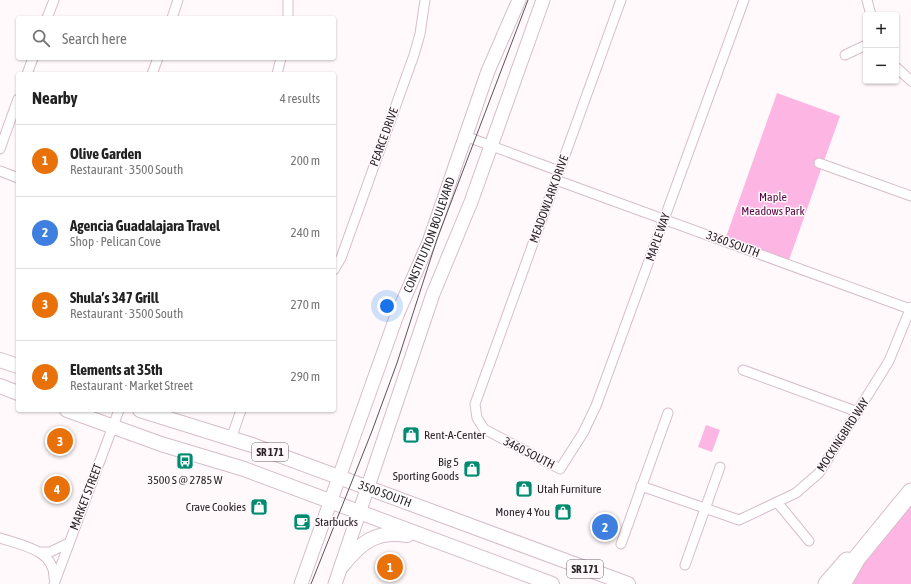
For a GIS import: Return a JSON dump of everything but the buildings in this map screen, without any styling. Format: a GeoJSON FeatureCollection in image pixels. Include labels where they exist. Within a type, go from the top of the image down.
{"type":"FeatureCollection","features":[{"type":"Feature","properties":{"kind":"highway"},"geometry":{"type":"LineString","coordinates":[[842,584],[866,546],[911,492]]}},
{"type":"Feature","properties":{"kind":"highway"},"geometry":{"type":"LineString","coordinates":[[827,584],[848,560],[866,546]]}},
{"type":"Feature","properties":{"kind":"main road","name":"CONSTITUTION BOULEVARD"},"geometry":{"type":"LineString","coordinates":[[301,584],[399,310],[429,242],[496,51],[519,0]]}},
{"type":"Feature","properties":{"kind":"main road"},"geometry":{"type":"LineString","coordinates":[[335,584],[433,294],[471,202],[542,0]]}},
{"type":"Feature","properties":{"kind":"main road"},"geometry":{"type":"LineString","coordinates":[[0,360],[16,365]]}},
{"type":"Feature","properties":{"kind":"main road"},"geometry":{"type":"LineString","coordinates":[[0,386],[16,391]]}},
{"type":"Feature","properties":{"kind":"main road","name":"3500 SOUTH"},"geometry":{"type":"LineString","coordinates":[[73,412],[161,444],[244,469],[428,539],[552,584]]}},
{"type":"Feature","properties":{"kind":"main road","name":"3500 SOUTH"},"geometry":{"type":"LineString","coordinates":[[146,412],[231,439],[628,584]]}},
{"type":"Feature","properties":{"kind":"main road"},"geometry":{"type":"LineString","coordinates":[[342,566],[352,552],[372,537],[384,534],[403,534],[428,539]]}},
{"type":"Feature","properties":{"kind":"street"},"geometry":{"type":"LineString","coordinates":[[48,16],[54,0]]}},
{"type":"Feature","properties":{"kind":"street"},"geometry":{"type":"LineString","coordinates":[[173,16],[178,0]]}},
{"type":"Feature","properties":{"kind":"street"},"geometry":{"type":"LineString","coordinates":[[288,0],[288,16]]}},
{"type":"Feature","properties":{"kind":"street","name":"PEARCE DRIVE"},"geometry":{"type":"LineString","coordinates":[[336,267],[341,258],[414,55],[420,34],[425,0]]}},
{"type":"Feature","properties":{"kind":"street","name":"MEADOWLARK DRIVE"},"geometry":{"type":"LineString","coordinates":[[476,399],[621,0]]}},
{"type":"Feature","properties":{"kind":"street","name":"MAPLE WAY"},"geometry":{"type":"LineString","coordinates":[[560,469],[583,433],[596,406],[744,0]]}},
{"type":"Feature","properties":{"kind":"street"},"geometry":{"type":"LineString","coordinates":[[867,0],[870,12]]}},
{"type":"Feature","properties":{"kind":"street"},"geometry":{"type":"LineString","coordinates":[[845,55],[863,46]]}},
{"type":"Feature","properties":{"kind":"street"},"geometry":{"type":"LineString","coordinates":[[28,72],[32,60]]}},
{"type":"Feature","properties":{"kind":"street"},"geometry":{"type":"LineString","coordinates":[[153,72],[157,60]]}},
{"type":"Feature","properties":{"kind":"street"},"geometry":{"type":"LineString","coordinates":[[278,72],[280,60]]}},
{"type":"Feature","properties":{"kind":"street"},"geometry":{"type":"LineString","coordinates":[[899,70],[911,81]]}},
{"type":"Feature","properties":{"kind":"street"},"geometry":{"type":"LineString","coordinates":[[0,149],[16,105]]}},
{"type":"Feature","properties":{"kind":"street"},"geometry":{"type":"LineString","coordinates":[[465,136],[559,171]]}},
{"type":"Feature","properties":{"kind":"street"},"geometry":{"type":"LineString","coordinates":[[819,163],[911,196]]}},
{"type":"Feature","properties":{"kind":"street"},"geometry":{"type":"LineString","coordinates":[[0,171],[16,177]]}},
{"type":"Feature","properties":{"kind":"street","name":"3360 SOUTH"},"geometry":{"type":"LineString","coordinates":[[556,180],[911,308]]}},
{"type":"Feature","properties":{"kind":"street","name":"MOCKINGBIRD WAY"},"geometry":{"type":"LineString","coordinates":[[641,486],[732,518],[742,520],[796,492],[819,473],[858,412],[894,352],[911,308]]}},
{"type":"Feature","properties":{"kind":"street"},"geometry":{"type":"LineString","coordinates":[[743,370],[858,412]]}},
{"type":"Feature","properties":{"kind":"street","name":"3460 SOUTH"},"geometry":{"type":"LineString","coordinates":[[476,399],[476,413],[484,429],[560,469]]}},
{"type":"Feature","properties":{"kind":"street","name":"MARKET STREET"},"geometry":{"type":"LineString","coordinates":[[54,583],[118,412]]}},
{"type":"Feature","properties":{"kind":"street"},"geometry":{"type":"LineString","coordinates":[[231,439],[240,412]]}},
{"type":"Feature","properties":{"kind":"street"},"geometry":{"type":"LineString","coordinates":[[620,544],[668,413]]}},
{"type":"Feature","properties":{"kind":"street"},"geometry":{"type":"LineString","coordinates":[[685,565],[720,467]]}},
{"type":"Feature","properties":{"kind":"street"},"geometry":{"type":"LineString","coordinates":[[777,502],[809,541]]}},
{"type":"Feature","properties":{"kind":"street"},"geometry":{"type":"LineString","coordinates":[[0,538],[40,552],[48,558],[53,565],[54,583]]}},
{"type":"Feature","properties":{"kind":"street"},"geometry":{"type":"LineString","coordinates":[[40,552],[50,552],[69,542]]}},
{"type":"Feature","properties":{"kind":"green space","name":"Maple Meadows Park"},"geometry":{"type":"Polygon","coordinates":[[[777,93],[840,116],[789,260],[726,237],[777,93]]]}},
{"type":"Feature","properties":{"kind":"green space"},"geometry":{"type":"Polygon","coordinates":[[[706,425],[720,430],[712,452],[698,447],[706,425]]]}},
{"type":"Feature","properties":{"kind":"green space"},"geometry":{"type":"Polygon","coordinates":[[[911,499],[911,584],[848,584],[911,499]]]}},
{"type":"Feature","properties":{"kind":"tram line"},"geometry":{"type":"LineString","coordinates":[[311,584],[372,431],[397,363],[437,239],[528,0]]}},
{"type":"Feature","properties":{"kind":"place","name":"Rent-A-Center"},"geometry":{"type":"Point","coordinates":[411,435]}},
{"type":"Feature","properties":{"kind":"place","name":"Shula’s 347 Grill"},"geometry":{"type":"Point","coordinates":[60,441]}},
{"type":"Feature","properties":{"kind":"place","name":"3500 S @ 2785 W"},"geometry":{"type":"Point","coordinates":[185,461]}},
{"type":"Feature","properties":{"kind":"place","name":"Big 5 Sporting Goods"},"geometry":{"type":"Point","coordinates":[472,469]}},
{"type":"Feature","properties":{"kind":"place","name":"Elements at 35th"},"geometry":{"type":"Point","coordinates":[57,489]}},
{"type":"Feature","properties":{"kind":"place","name":"Utah Furniture"},"geometry":{"type":"Point","coordinates":[524,489]}},
{"type":"Feature","properties":{"kind":"place","name":"Crave Cookies"},"geometry":{"type":"Point","coordinates":[259,507]}},
{"type":"Feature","properties":{"kind":"place","name":"Money 4 You"},"geometry":{"type":"Point","coordinates":[563,512]}},
{"type":"Feature","properties":{"kind":"place","name":"Starbucks"},"geometry":{"type":"Point","coordinates":[302,522]}},
{"type":"Feature","properties":{"kind":"place","name":"Agencia Guadalajara Travel"},"geometry":{"type":"Point","coordinates":[605,527]}},
{"type":"Feature","properties":{"kind":"place","name":"Olive Garden"},"geometry":{"type":"Point","coordinates":[390,567]}}]}
